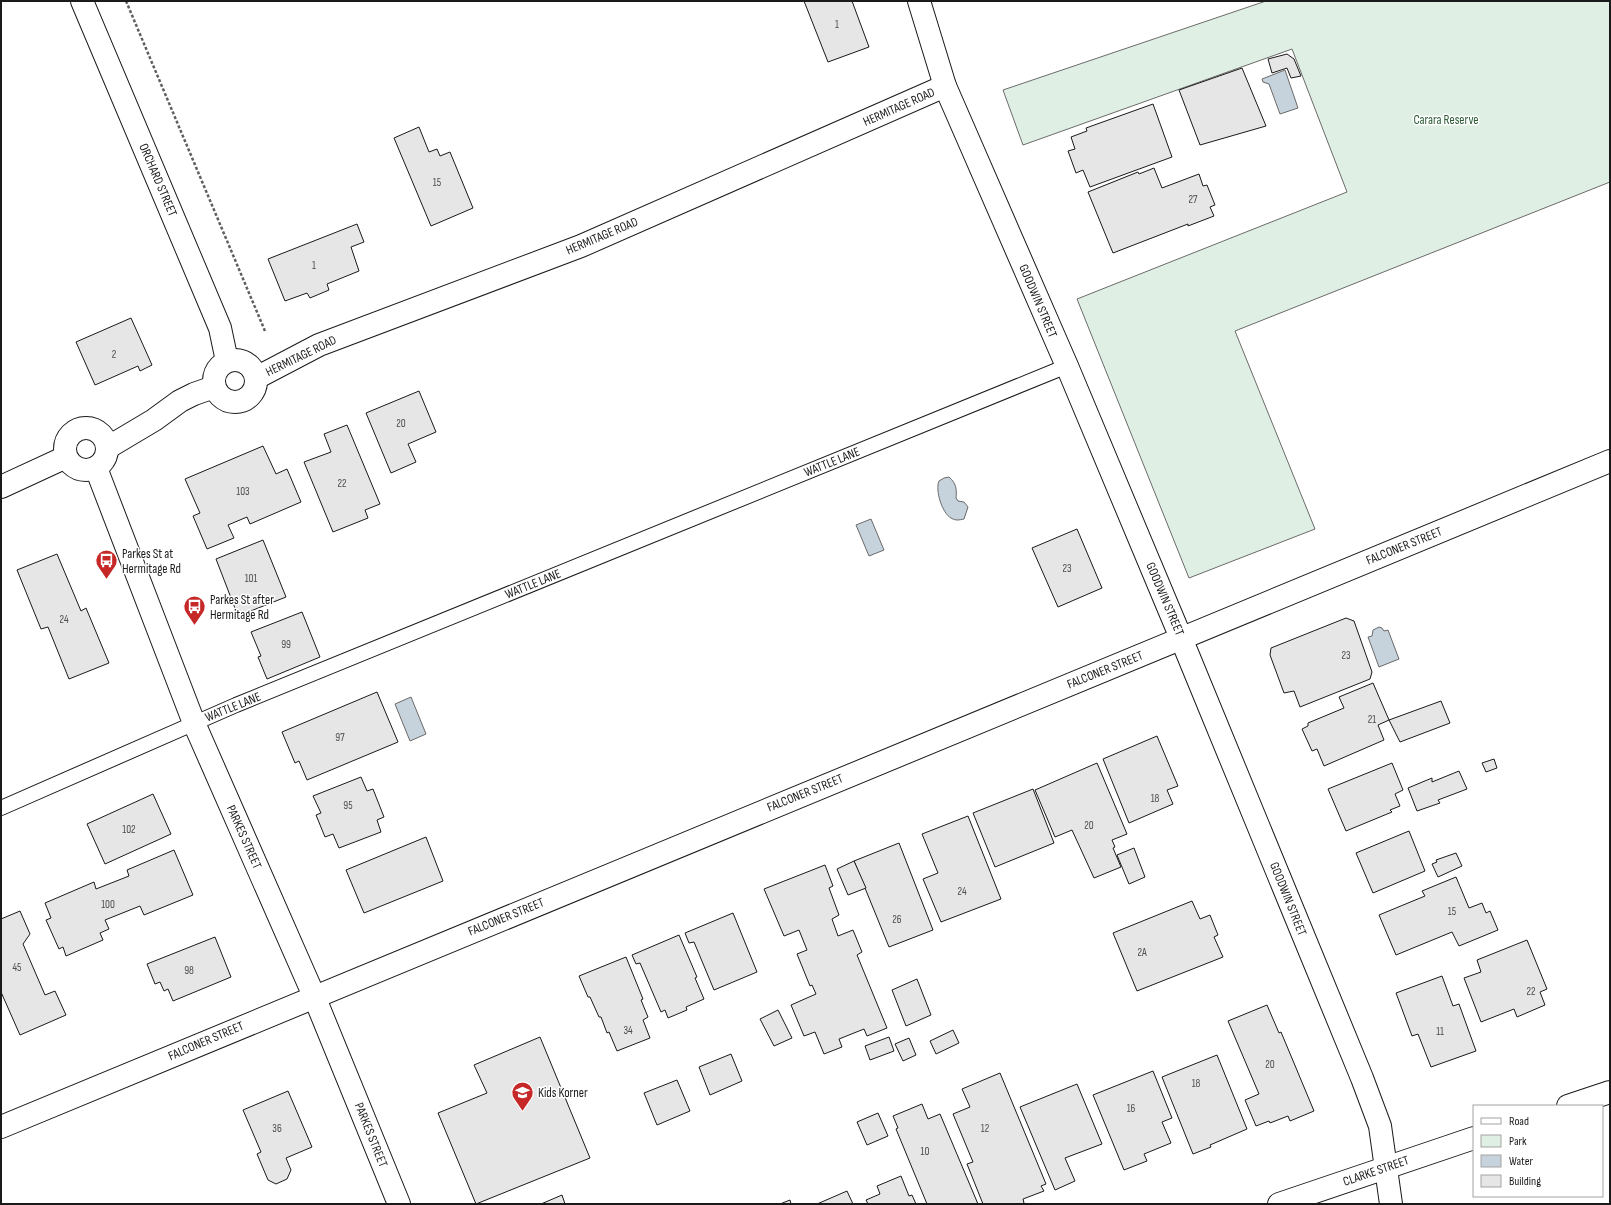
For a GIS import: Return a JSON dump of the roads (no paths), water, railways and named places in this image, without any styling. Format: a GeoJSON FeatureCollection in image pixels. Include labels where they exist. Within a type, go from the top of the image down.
{"type":"FeatureCollection","features":[{"type":"Feature","properties":{"kind":"street","name":"ORCHARD STREET"},"geometry":{"type":"LineString","coordinates":[[82,1],[220,328],[227,361]]}},
{"type":"Feature","properties":{"kind":"street","name":"GOODWIN STREET"},"geometry":{"type":"LineString","coordinates":[[919,1],[945,86],[1067,366],[1181,638],[1362,1078],[1380,1126],[1391,1204]]}},
{"type":"Feature","properties":{"kind":"street","name":"HERMITAGE ROAD"},"geometry":{"type":"LineString","coordinates":[[256,378],[319,344],[581,246],[945,86]]}},
{"type":"Feature","properties":{"kind":"street"},"geometry":{"type":"LineString","coordinates":[[240,360],[246,363],[256,378],[256,385],[248,398],[235,403],[228,402],[222,398],[216,393],[214,387],[214,374],[217,368],[227,361],[240,360]]}},
{"type":"Feature","properties":{"kind":"street"},"geometry":{"type":"LineString","coordinates":[[107,448],[154,420],[180,401],[214,387]]}},
{"type":"Feature","properties":{"kind":"street"},"geometry":{"type":"LineString","coordinates":[[81,428],[96,430],[106,441],[107,454],[104,460],[96,468],[89,470],[75,468],[66,457],[64,450],[65,442],[74,431],[81,428]]}},
{"type":"Feature","properties":{"kind":"street"},"geometry":{"type":"LineString","coordinates":[[1,486],[66,457]]}},
{"type":"Feature","properties":{"kind":"street","name":"FALCONER STREET"},"geometry":{"type":"LineString","coordinates":[[1,1127],[314,996],[1610,461]]}},
{"type":"Feature","properties":{"kind":"street","name":"PARKES STREET"},"geometry":{"type":"LineString","coordinates":[[96,468],[194,723],[314,996],[399,1204]]}},
{"type":"Feature","properties":{"kind":"street"},"geometry":{"type":"LineString","coordinates":[[1571,1105],[1610,1092]]}},
{"type":"Feature","properties":{"kind":"street","name":"CLARKE STREET"},"geometry":{"type":"LineString","coordinates":[[1279,1204],[1473,1138]]}},
{"type":"Feature","properties":{"kind":"lane","name":"WATTLE LANE"},"geometry":{"type":"LineString","coordinates":[[1,808],[194,723],[1067,366]]}},
{"type":"Feature","properties":{"kind":"water"},"geometry":{"type":"Polygon","coordinates":[[[1285,70],[1298,108],[1280,114],[1269,84],[1263,82],[1262,79],[1285,70]]]}},
{"type":"Feature","properties":{"kind":"water"},"geometry":{"type":"Polygon","coordinates":[[[949,477],[956,486],[956,498],[958,501],[964,502],[968,507],[964,519],[956,520],[951,518],[945,511],[940,501],[938,490],[939,481],[949,477]]]}},
{"type":"Feature","properties":{"kind":"water"},"geometry":{"type":"Polygon","coordinates":[[[871,519],[884,550],[869,556],[856,525],[871,519]]]}},
{"type":"Feature","properties":{"kind":"water"},"geometry":{"type":"Polygon","coordinates":[[[1379,627],[1384,631],[1388,630],[1399,659],[1379,667],[1368,637],[1372,636],[1373,630],[1379,627]]]}},
{"type":"Feature","properties":{"kind":"water"},"geometry":{"type":"Polygon","coordinates":[[[411,697],[426,734],[410,741],[395,704],[411,697]]]}},
{"type":"Feature","properties":{"kind":"place","name":"Parkes St at Hermitage Rd"},"geometry":{"type":"Point","coordinates":[107,580]}},
{"type":"Feature","properties":{"kind":"place","name":"Parkes St after Hermitage Rd"},"geometry":{"type":"Point","coordinates":[195,626]}},
{"type":"Feature","properties":{"kind":"place","name":"Kids Korner"},"geometry":{"type":"Point","coordinates":[523,1112]}},
{"type":"Feature","properties":{"kind":"park label","name":"Carara Reserve"},"geometry":{"type":"Point","coordinates":[1446,120]}}]}
